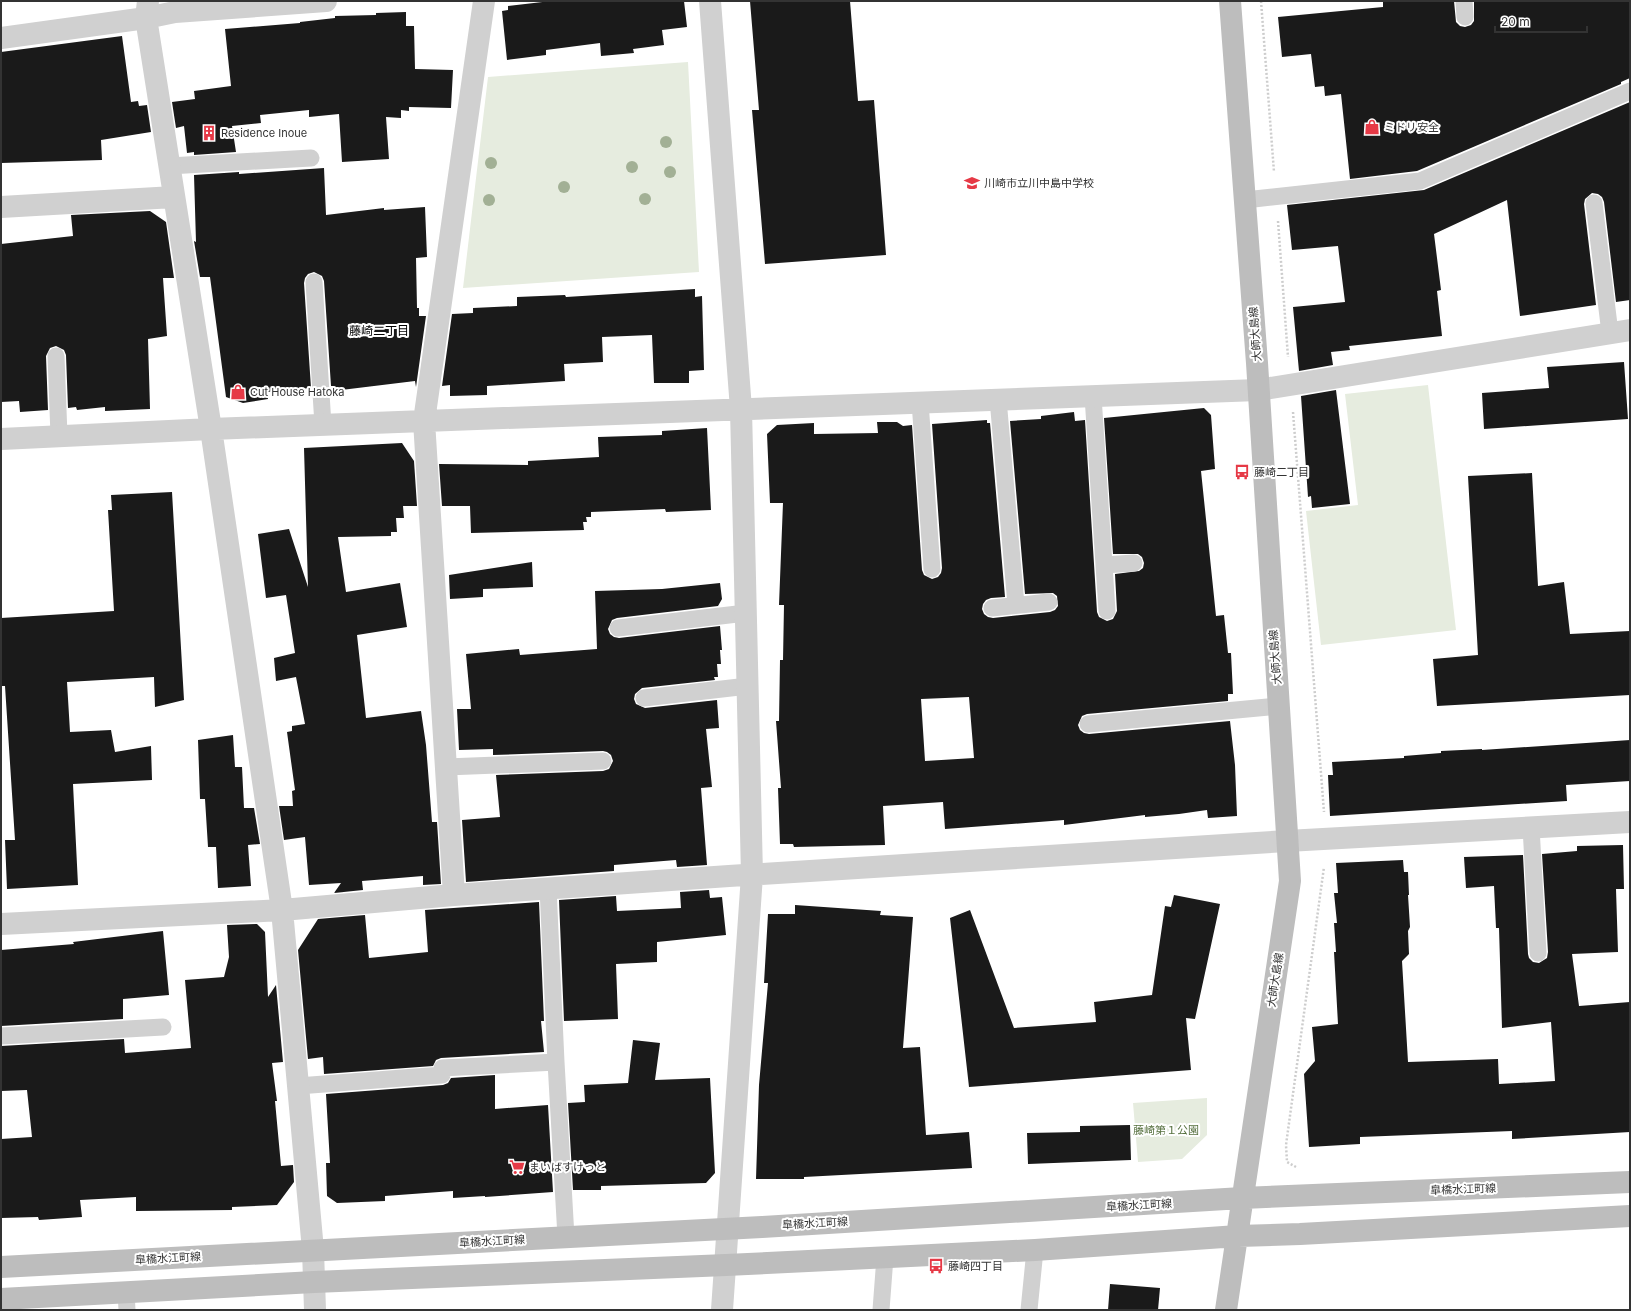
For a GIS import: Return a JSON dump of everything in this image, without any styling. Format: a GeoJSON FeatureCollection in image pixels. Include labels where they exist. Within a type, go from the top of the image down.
{"type":"FeatureCollection","features":[{"type":"Feature","properties":{"kind":"street"},"geometry":{"type":"LineString","coordinates":[[1,38],[147,9],[175,12],[326,1]]}},
{"type":"Feature","properties":{"kind":"street"},"geometry":{"type":"LineString","coordinates":[[454,895],[424,421],[484,1]]}},
{"type":"Feature","properties":{"kind":"street"},"geometry":{"type":"LineString","coordinates":[[710,1],[741,409],[752,875],[729,1228],[722,1310]]}},
{"type":"Feature","properties":{"kind":"street","name":"大師大島線"},"geometry":{"type":"LineString","coordinates":[[1226,1310],[1290,881],[1258,390],[1230,1]]}},
{"type":"Feature","properties":{"kind":"street"},"geometry":{"type":"LineString","coordinates":[[147,9],[169,166],[211,429],[282,910],[313,1250],[315,1310]]}},
{"type":"Feature","properties":{"kind":"street"},"geometry":{"type":"LineString","coordinates":[[1,208],[174,196]]}},
{"type":"Feature","properties":{"kind":"street"},"geometry":{"type":"LineString","coordinates":[[1,439],[211,429],[1258,390],[1620,331]]}},
{"type":"Feature","properties":{"kind":"street"},"geometry":{"type":"LineString","coordinates":[[1,924],[282,910],[548,888],[1288,841],[1630,822]]}},
{"type":"Feature","properties":{"kind":"street","name":"皐橋水江町線"},"geometry":{"type":"LineString","coordinates":[[1,1267],[729,1228],[1242,1198],[1630,1182]]}},
{"type":"Feature","properties":{"kind":"street"},"geometry":{"type":"LineString","coordinates":[[1,1299],[126,1301],[314,1282],[726,1265],[1035,1250],[1238,1236],[1630,1216]]}},
{"type":"Feature","properties":{"kind":"lane"},"geometry":{"type":"LineString","coordinates":[[1245,200],[1420,181],[1630,91]]}},
{"type":"Feature","properties":{"kind":"lane"},"geometry":{"type":"LineString","coordinates":[[169,166],[311,158]]}},
{"type":"Feature","properties":{"kind":"lane"},"geometry":{"type":"LineString","coordinates":[[1594,203],[1620,331]]}},
{"type":"Feature","properties":{"kind":"lane"},"geometry":{"type":"LineString","coordinates":[[314,282],[323,425]]}},
{"type":"Feature","properties":{"kind":"lane"},"geometry":{"type":"LineString","coordinates":[[56,356],[59,436]]}},
{"type":"Feature","properties":{"kind":"lane"},"geometry":{"type":"LineString","coordinates":[[1093,396],[1107,611]]}},
{"type":"Feature","properties":{"kind":"lane"},"geometry":{"type":"LineString","coordinates":[[998,399],[1016,605]]}},
{"type":"Feature","properties":{"kind":"lane"},"geometry":{"type":"LineString","coordinates":[[920,402],[932,569]]}},
{"type":"Feature","properties":{"kind":"lane"},"geometry":{"type":"LineString","coordinates":[[1104,565],[1134,563]]}},
{"type":"Feature","properties":{"kind":"lane"},"geometry":{"type":"LineString","coordinates":[[992,608],[1049,602]]}},
{"type":"Feature","properties":{"kind":"lane"},"geometry":{"type":"LineString","coordinates":[[618,628],[746,613]]}},
{"type":"Feature","properties":{"kind":"lane"},"geometry":{"type":"LineString","coordinates":[[644,698],[748,686]]}},
{"type":"Feature","properties":{"kind":"lane"},"geometry":{"type":"LineString","coordinates":[[1088,724],[1278,706]]}},
{"type":"Feature","properties":{"kind":"lane"},"geometry":{"type":"LineString","coordinates":[[446,767],[603,760]]}},
{"type":"Feature","properties":{"kind":"lane"},"geometry":{"type":"LineString","coordinates":[[1531,827],[1538,953]]}},
{"type":"Feature","properties":{"kind":"lane"},"geometry":{"type":"LineString","coordinates":[[548,888],[566,1237]]}},
{"type":"Feature","properties":{"kind":"lane"},"geometry":{"type":"LineString","coordinates":[[1,1036],[163,1027]]}},
{"type":"Feature","properties":{"kind":"lane"},"geometry":{"type":"LineString","coordinates":[[298,1086],[442,1074],[442,1068],[556,1062]]}},
{"type":"Feature","properties":{"kind":"lane"},"geometry":{"type":"LineString","coordinates":[[1028,1310],[1035,1250]]}},
{"type":"Feature","properties":{"kind":"lane"},"geometry":{"type":"LineString","coordinates":[[881,1310],[885,1257]]}},
{"type":"Feature","properties":{"kind":"path"},"geometry":{"type":"LineString","coordinates":[[1301,1170],[1287,1162],[1286,1145],[1322,877],[1326,862]]}},
{"type":"Feature","properties":{"kind":"green space"},"geometry":{"type":"Polygon","coordinates":[[[688,62],[699,272],[463,288],[488,77],[688,62]]]}},
{"type":"Feature","properties":{"kind":"green space"},"geometry":{"type":"Polygon","coordinates":[[[1428,385],[1456,630],[1321,645],[1306,511],[1358,505],[1345,394],[1428,385]]]}},
{"type":"Feature","properties":{"kind":"green space","name":"藤崎第１公園"},"geometry":{"type":"Polygon","coordinates":[[[1207,1098],[1207,1135],[1182,1159],[1138,1162],[1133,1103],[1207,1098]]]}},
{"type":"Feature","properties":{"kind":"building"},"geometry":{"type":"Polygon","coordinates":[[[551,1],[684,1],[687,27],[662,30],[664,45],[633,49],[634,53],[601,56],[600,43],[546,50],[546,55],[507,60],[502,11],[508,10],[508,6],[551,1]]]}},
{"type":"Feature","properties":{"kind":"building"},"geometry":{"type":"Polygon","coordinates":[[[750,1],[850,1],[858,101],[874,100],[886,255],[765,264],[752,110],[759,110],[750,1]]]}},
{"type":"Feature","properties":{"kind":"building"},"geometry":{"type":"Polygon","coordinates":[[[1383,1],[1454,1],[1456,22],[1460,26],[1465,27],[1471,25],[1474,21],[1474,1],[1630,1],[1630,78],[1621,82],[1621,84],[1417,171],[1350,179],[1341,94],[1325,96],[1324,86],[1315,87],[1311,54],[1282,57],[1278,17],[1383,7],[1383,1]]]}},
{"type":"Feature","properties":{"kind":"building"},"geometry":{"type":"Polygon","coordinates":[[[406,12],[406,26],[414,26],[415,69],[453,70],[451,108],[409,107],[409,111],[401,110],[401,118],[386,117],[389,159],[342,162],[339,114],[309,117],[309,110],[260,115],[261,123],[232,126],[236,152],[194,155],[194,152],[187,153],[184,126],[176,128],[172,102],[195,99],[194,91],[231,86],[225,29],[300,23],[335,18],[335,16],[376,15],[376,13],[406,12]]]}},
{"type":"Feature","properties":{"kind":"building"},"geometry":{"type":"Polygon","coordinates":[[[122,36],[131,102],[138,101],[139,106],[147,105],[151,132],[101,140],[102,160],[1,163],[1,52],[122,36]]]}},
{"type":"Feature","properties":{"kind":"building"},"geometry":{"type":"Polygon","coordinates":[[[1630,102],[1630,300],[1616,302],[1604,202],[1602,197],[1598,194],[1592,193],[1585,199],[1584,204],[1596,305],[1520,316],[1507,200],[1434,234],[1441,290],[1437,291],[1442,336],[1349,346],[1350,350],[1331,352],[1333,365],[1299,371],[1293,307],[1345,302],[1338,246],[1292,250],[1287,205],[1424,190],[1630,102]]]}},
{"type":"Feature","properties":{"kind":"building"},"geometry":{"type":"Polygon","coordinates":[[[324,168],[326,215],[384,208],[384,210],[425,207],[427,257],[416,258],[417,308],[419,308],[419,316],[426,316],[416,387],[415,381],[333,391],[333,386],[331,386],[324,281],[322,276],[314,272],[308,274],[304,283],[311,388],[267,392],[268,399],[243,403],[226,397],[210,277],[200,277],[194,241],[196,242],[194,175],[239,172],[239,174],[324,168]]]}},
{"type":"Feature","properties":{"kind":"building"},"geometry":{"type":"Polygon","coordinates":[[[150,211],[166,222],[174,278],[163,278],[167,336],[148,339],[150,409],[105,411],[105,407],[77,410],[76,407],[68,408],[66,355],[64,350],[56,346],[50,348],[46,356],[48,410],[20,412],[19,401],[1,402],[1,244],[73,236],[71,215],[150,211]]]}},
{"type":"Feature","properties":{"kind":"building"},"geometry":{"type":"Polygon","coordinates":[[[695,289],[695,297],[702,296],[704,370],[689,371],[689,383],[654,383],[652,335],[602,337],[603,362],[564,364],[565,381],[487,386],[487,395],[450,396],[450,385],[442,386],[452,314],[473,313],[473,308],[517,306],[517,297],[565,295],[566,297],[695,289]]]}},
{"type":"Feature","properties":{"kind":"building"},"geometry":{"type":"Polygon","coordinates":[[[1624,362],[1628,419],[1484,429],[1482,393],[1549,388],[1547,367],[1624,362]]]}},
{"type":"Feature","properties":{"kind":"building"},"geometry":{"type":"Polygon","coordinates":[[[1336,390],[1350,504],[1312,508],[1311,496],[1308,497],[1301,396],[1336,390]]]}},
{"type":"Feature","properties":{"kind":"building"},"geometry":{"type":"Polygon","coordinates":[[[1204,408],[1211,415],[1215,469],[1201,471],[1216,616],[1224,615],[1228,653],[1231,653],[1233,694],[1228,694],[1228,701],[1087,714],[1082,716],[1078,725],[1080,730],[1089,734],[1230,721],[1235,765],[1237,816],[1208,818],[1207,810],[1145,817],[1145,815],[1064,825],[1064,820],[945,829],[943,802],[883,806],[885,845],[794,847],[793,844],[780,844],[778,788],[781,788],[776,721],[779,721],[780,660],[783,660],[784,605],[779,605],[783,503],[770,503],[767,434],[777,425],[814,423],[814,434],[878,433],[877,422],[897,422],[903,426],[912,425],[922,570],[924,575],[932,579],[938,577],[942,568],[932,424],[987,420],[987,423],[990,423],[1005,597],[991,598],[986,600],[983,604],[982,609],[984,614],[993,618],[1050,612],[1055,610],[1058,606],[1057,596],[1053,593],[1025,594],[1010,421],[1041,419],[1041,416],[1074,412],[1075,421],[1085,420],[1097,612],[1099,617],[1107,621],[1113,619],[1117,611],[1115,574],[1139,571],[1143,568],[1144,563],[1142,557],[1138,554],[1113,554],[1104,418],[1204,408]],[[969,697],[921,699],[925,761],[974,758],[969,697]]]}},
{"type":"Feature","properties":{"kind":"building"},"geometry":{"type":"Polygon","coordinates":[[[707,428],[711,510],[666,512],[665,509],[591,512],[591,517],[586,517],[587,522],[583,522],[584,530],[471,533],[470,506],[442,506],[439,464],[528,465],[528,461],[599,457],[598,437],[662,435],[662,431],[707,428]]]}},
{"type":"Feature","properties":{"kind":"building"},"geometry":{"type":"Polygon","coordinates":[[[402,443],[414,461],[417,506],[403,506],[404,518],[396,518],[397,532],[391,532],[391,536],[338,537],[346,592],[400,583],[407,627],[357,635],[366,718],[421,711],[426,745],[432,822],[437,822],[441,884],[423,885],[423,876],[362,881],[363,890],[334,893],[341,883],[309,885],[305,837],[284,840],[279,806],[293,806],[292,791],[295,790],[287,732],[292,731],[292,726],[305,724],[296,677],[276,681],[274,658],[295,653],[286,595],[266,598],[258,534],[289,529],[308,587],[304,448],[402,443]]]}},
{"type":"Feature","properties":{"kind":"building"},"geometry":{"type":"Polygon","coordinates":[[[1532,473],[1538,586],[1564,582],[1570,634],[1630,631],[1630,695],[1437,706],[1433,659],[1478,655],[1468,476],[1532,473]]]}},
{"type":"Feature","properties":{"kind":"building"},"geometry":{"type":"Polygon","coordinates":[[[172,492],[184,700],[155,707],[154,677],[67,682],[70,732],[111,730],[115,752],[151,746],[152,780],[73,784],[78,885],[7,889],[5,840],[15,840],[5,686],[1,686],[1,618],[114,611],[108,510],[112,510],[111,495],[172,492]]]}},
{"type":"Feature","properties":{"kind":"building"},"geometry":{"type":"Polygon","coordinates":[[[532,562],[533,587],[483,589],[483,597],[450,599],[449,575],[532,562]]]}},
{"type":"Feature","properties":{"kind":"building"},"geometry":{"type":"Polygon","coordinates":[[[720,583],[722,599],[718,606],[617,618],[612,620],[608,629],[610,634],[619,638],[720,626],[722,650],[720,650],[721,664],[717,664],[718,677],[714,677],[715,680],[642,688],[635,694],[634,699],[636,704],[645,708],[717,700],[719,728],[706,729],[712,787],[701,788],[707,865],[677,867],[676,860],[614,865],[614,871],[466,882],[462,820],[500,817],[496,775],[603,771],[609,769],[613,761],[611,755],[603,751],[493,755],[493,749],[459,750],[457,709],[471,709],[466,654],[519,649],[520,655],[597,649],[595,591],[662,589],[720,583]]]}},
{"type":"Feature","properties":{"kind":"building"},"geometry":{"type":"Polygon","coordinates":[[[233,735],[235,767],[242,767],[244,808],[254,808],[260,844],[248,845],[251,886],[218,888],[216,847],[208,847],[205,799],[200,799],[198,740],[233,735]]]}},
{"type":"Feature","properties":{"kind":"building"},"geometry":{"type":"Polygon","coordinates":[[[1630,740],[1630,781],[1566,785],[1567,801],[1330,816],[1328,775],[1333,775],[1332,762],[1404,758],[1404,756],[1441,753],[1441,751],[1482,750],[1630,740]]]}},
{"type":"Feature","properties":{"kind":"building"},"geometry":{"type":"Polygon","coordinates":[[[1623,845],[1624,889],[1616,889],[1618,952],[1572,954],[1579,1006],[1630,1002],[1630,1132],[1512,1139],[1512,1131],[1360,1137],[1360,1144],[1309,1147],[1304,1074],[1315,1061],[1312,1027],[1338,1024],[1334,952],[1336,952],[1334,923],[1337,923],[1334,893],[1338,893],[1336,863],[1403,860],[1404,872],[1408,872],[1410,927],[1408,931],[1409,954],[1402,961],[1408,1062],[1498,1059],[1499,1084],[1555,1081],[1551,1022],[1502,1028],[1499,928],[1496,928],[1494,886],[1466,888],[1464,857],[1523,855],[1528,954],[1529,958],[1533,962],[1539,963],[1547,958],[1548,952],[1542,854],[1577,851],[1577,846],[1623,845]]]}},
{"type":"Feature","properties":{"kind":"building"},"geometry":{"type":"Polygon","coordinates":[[[709,890],[710,898],[722,897],[726,935],[657,942],[657,962],[616,964],[618,1019],[564,1021],[559,900],[616,896],[617,911],[681,908],[680,892],[709,890]]]}},
{"type":"Feature","properties":{"kind":"building"},"geometry":{"type":"Polygon","coordinates":[[[1174,895],[1220,904],[1195,1019],[1186,1018],[1191,1070],[969,1087],[950,918],[970,910],[1014,1028],[1096,1022],[1094,1002],[1152,995],[1165,906],[1171,907],[1174,895]]]}},
{"type":"Feature","properties":{"kind":"building"},"geometry":{"type":"Polygon","coordinates":[[[539,902],[544,1021],[541,1021],[544,1052],[441,1058],[436,1060],[433,1066],[324,1074],[323,1057],[308,1059],[298,950],[318,919],[365,915],[369,958],[428,952],[425,910],[539,902]]]}},
{"type":"Feature","properties":{"kind":"building"},"geometry":{"type":"Polygon","coordinates":[[[795,905],[881,911],[880,915],[913,917],[903,1048],[920,1047],[926,1135],[969,1132],[972,1168],[804,1177],[804,1179],[756,1179],[759,1085],[768,983],[764,983],[768,914],[795,914],[795,905]]]}},
{"type":"Feature","properties":{"kind":"building"},"geometry":{"type":"Polygon","coordinates":[[[257,924],[265,932],[268,997],[276,985],[283,1062],[272,1063],[277,1101],[275,1101],[281,1166],[293,1165],[294,1182],[277,1205],[232,1207],[232,1210],[136,1211],[136,1197],[80,1200],[82,1217],[39,1220],[38,1217],[1,1218],[1,1139],[32,1137],[27,1090],[1,1091],[1,1046],[124,1039],[125,1053],[191,1048],[185,980],[224,977],[229,957],[227,925],[257,924]]]}},
{"type":"Feature","properties":{"kind":"building"},"geometry":{"type":"Polygon","coordinates":[[[163,931],[169,995],[123,999],[123,1019],[1,1026],[1,950],[74,944],[73,942],[163,931]]]}},
{"type":"Feature","properties":{"kind":"building"},"geometry":{"type":"Polygon","coordinates":[[[633,1040],[660,1043],[655,1080],[710,1078],[715,1173],[706,1183],[601,1186],[601,1190],[573,1190],[568,1103],[585,1102],[584,1085],[628,1083],[633,1040]]]}},
{"type":"Feature","properties":{"kind":"building"},"geometry":{"type":"Polygon","coordinates":[[[495,1075],[495,1109],[548,1105],[553,1192],[453,1198],[453,1191],[385,1196],[385,1201],[337,1203],[327,1196],[326,1163],[330,1163],[326,1094],[443,1085],[448,1083],[451,1078],[495,1075]]]}},
{"type":"Feature","properties":{"kind":"building"},"geometry":{"type":"Polygon","coordinates":[[[1130,1125],[1131,1160],[1028,1164],[1027,1133],[1080,1132],[1080,1126],[1130,1125]]]}},
{"type":"Feature","properties":{"kind":"building"},"geometry":{"type":"Polygon","coordinates":[[[1110,1284],[1160,1288],[1158,1310],[1108,1310],[1110,1284]]]}},
{"type":"Feature","properties":{"kind":"place","name":"ミドリ安全"},"geometry":{"type":"Point","coordinates":[1372,127]}},
{"type":"Feature","properties":{"kind":"place","name":"Residence Inoue"},"geometry":{"type":"Point","coordinates":[209,133]}},
{"type":"Feature","properties":{"kind":"place","name":"川崎市立川中島中学校"},"geometry":{"type":"Point","coordinates":[972,183]}},
{"type":"Feature","properties":{"kind":"place","name":"Cut House Hatoka"},"geometry":{"type":"Point","coordinates":[238,392]}},
{"type":"Feature","properties":{"kind":"place","name":"藤崎二丁目"},"geometry":{"type":"Point","coordinates":[1242,472]}},
{"type":"Feature","properties":{"kind":"place","name":"まいばすけっと"},"geometry":{"type":"Point","coordinates":[517,1167]}},
{"type":"Feature","properties":{"kind":"place","name":"藤崎四丁目"},"geometry":{"type":"Point","coordinates":[936,1266]}},
{"type":"Feature","properties":{"kind":"district","name":"藤崎二丁目"},"geometry":{"type":"Point","coordinates":[379,331]}}]}
